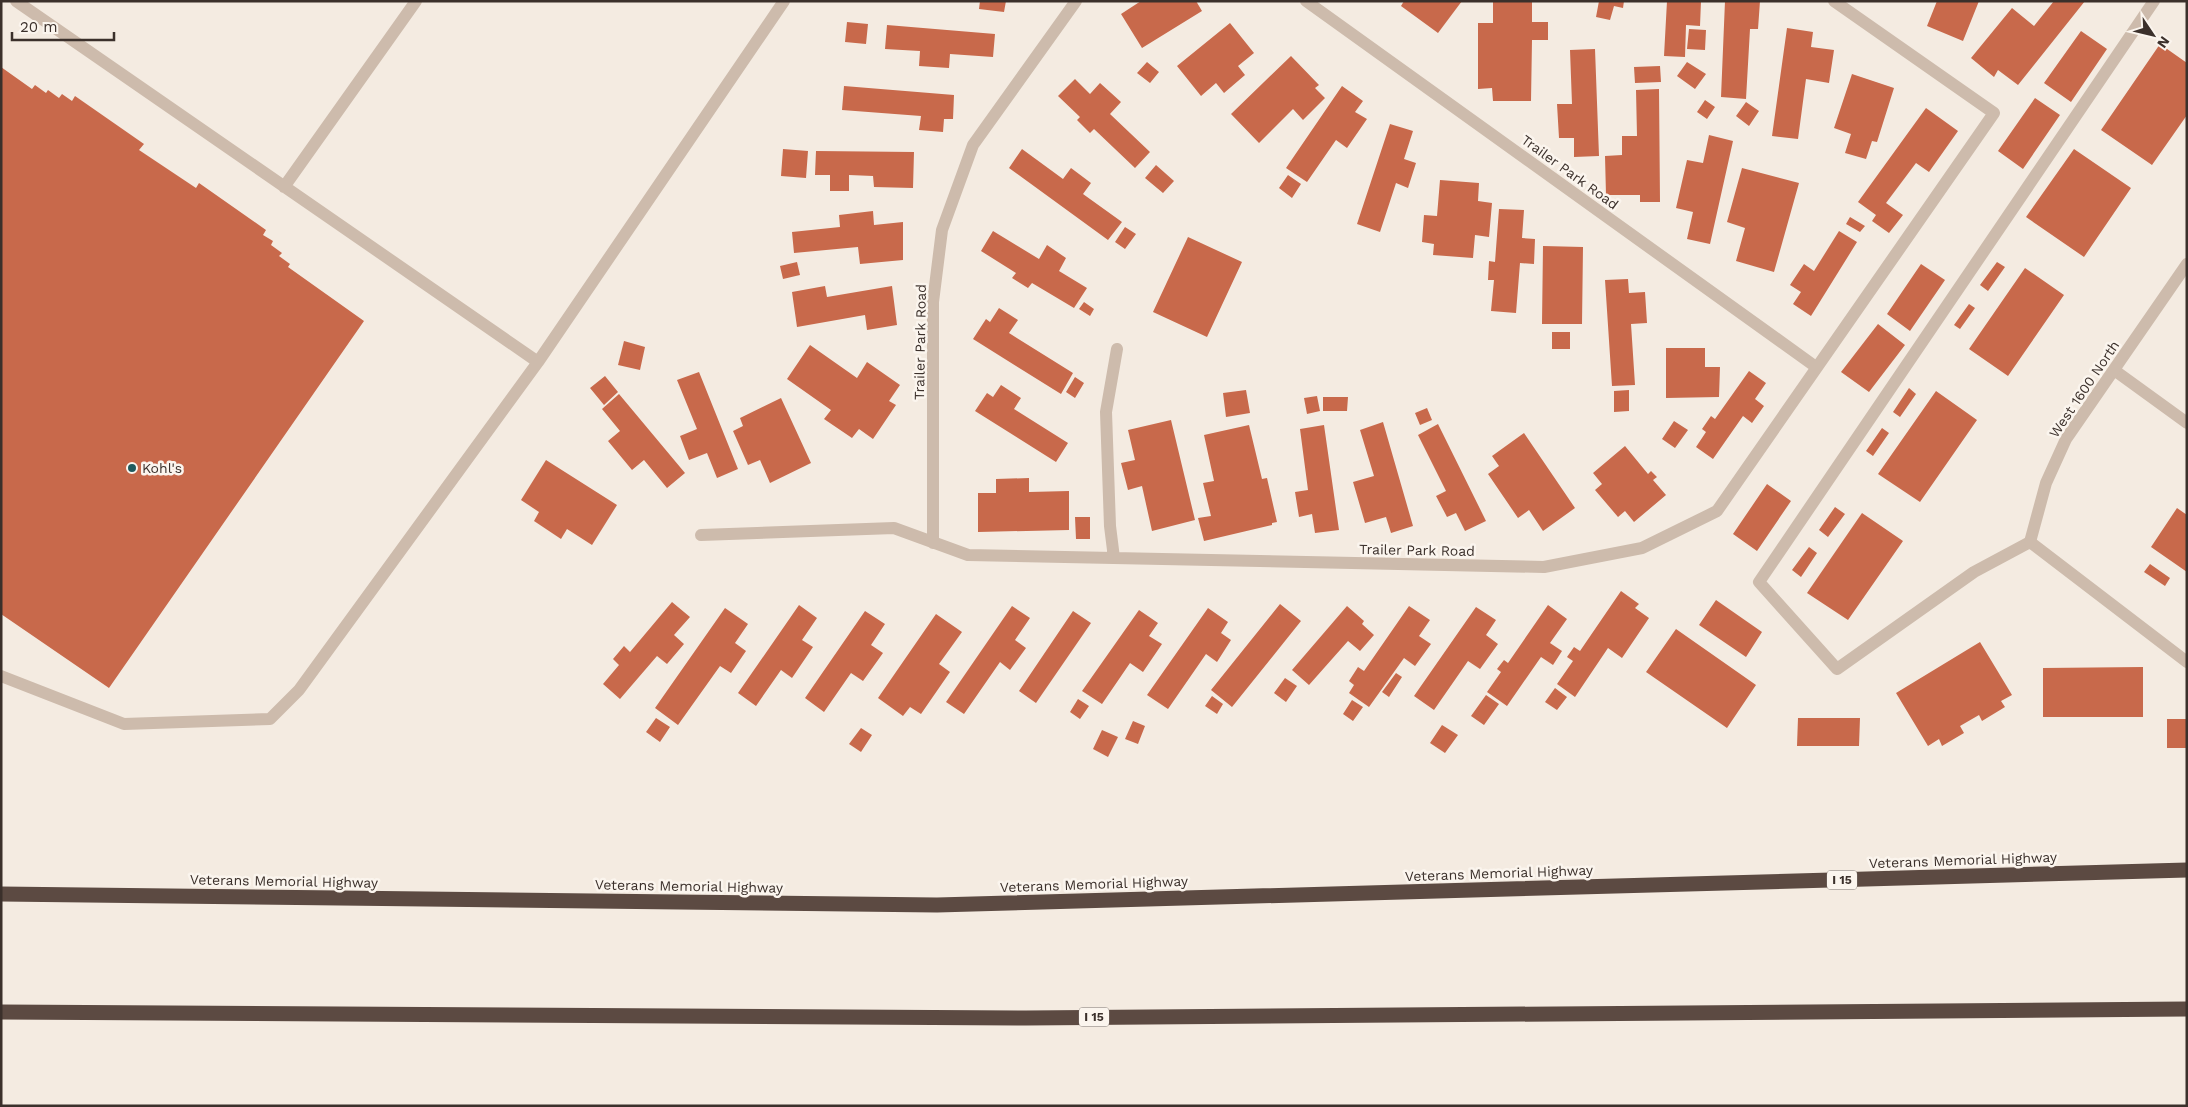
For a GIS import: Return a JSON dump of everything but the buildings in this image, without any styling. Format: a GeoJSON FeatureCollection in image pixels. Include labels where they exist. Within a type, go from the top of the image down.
{"type":"FeatureCollection","features":[{"type":"Feature","properties":{"kind":"highway","name":"Veterans Memorial Highway"},"geometry":{"type":"LineString","coordinates":[[1,894],[937,905],[2187,870]]}},
{"type":"Feature","properties":{"kind":"highway","name":"I 15"},"geometry":{"type":"LineString","coordinates":[[1,1012],[1036,1018],[2187,1009]]}},
{"type":"Feature","properties":{"kind":"street"},"geometry":{"type":"LineString","coordinates":[[16,1],[538,362]]}},
{"type":"Feature","properties":{"kind":"street"},"geometry":{"type":"LineString","coordinates":[[284,188],[416,1]]}},
{"type":"Feature","properties":{"kind":"street"},"geometry":{"type":"LineString","coordinates":[[1,676],[124,724],[270,719],[299,690],[538,362],[784,1]]}},
{"type":"Feature","properties":{"kind":"street","name":"Trailer Park Road"},"geometry":{"type":"LineString","coordinates":[[933,543],[933,302],[942,230],[973,145],[1076,1]]}},
{"type":"Feature","properties":{"kind":"street","name":"Trailer Park Road"},"geometry":{"type":"LineString","coordinates":[[1306,1],[1816,367]]}},
{"type":"Feature","properties":{"kind":"street","name":"Trailer Park Road"},"geometry":{"type":"LineString","coordinates":[[701,535],[894,528],[968,555],[1544,567],[1642,548],[1717,511],[1994,113],[1834,1]]}},
{"type":"Feature","properties":{"kind":"street"},"geometry":{"type":"LineString","coordinates":[[2154,1],[1760,582],[1836,669],[1974,572],[2030,542],[2187,662]]}},
{"type":"Feature","properties":{"kind":"street","name":"West 1600 North"},"geometry":{"type":"LineString","coordinates":[[2030,542],[2046,484],[2066,439],[2187,264]]}},
{"type":"Feature","properties":{"kind":"street"},"geometry":{"type":"LineString","coordinates":[[1114,558],[1110,526],[1106,412],[1117,348]]}},
{"type":"Feature","properties":{"kind":"street"},"geometry":{"type":"LineString","coordinates":[[2114,370],[2187,423]]}},
{"type":"Feature","properties":{"kind":"place","name":"Kohl's"},"geometry":{"type":"Point","coordinates":[132,468]}}]}
